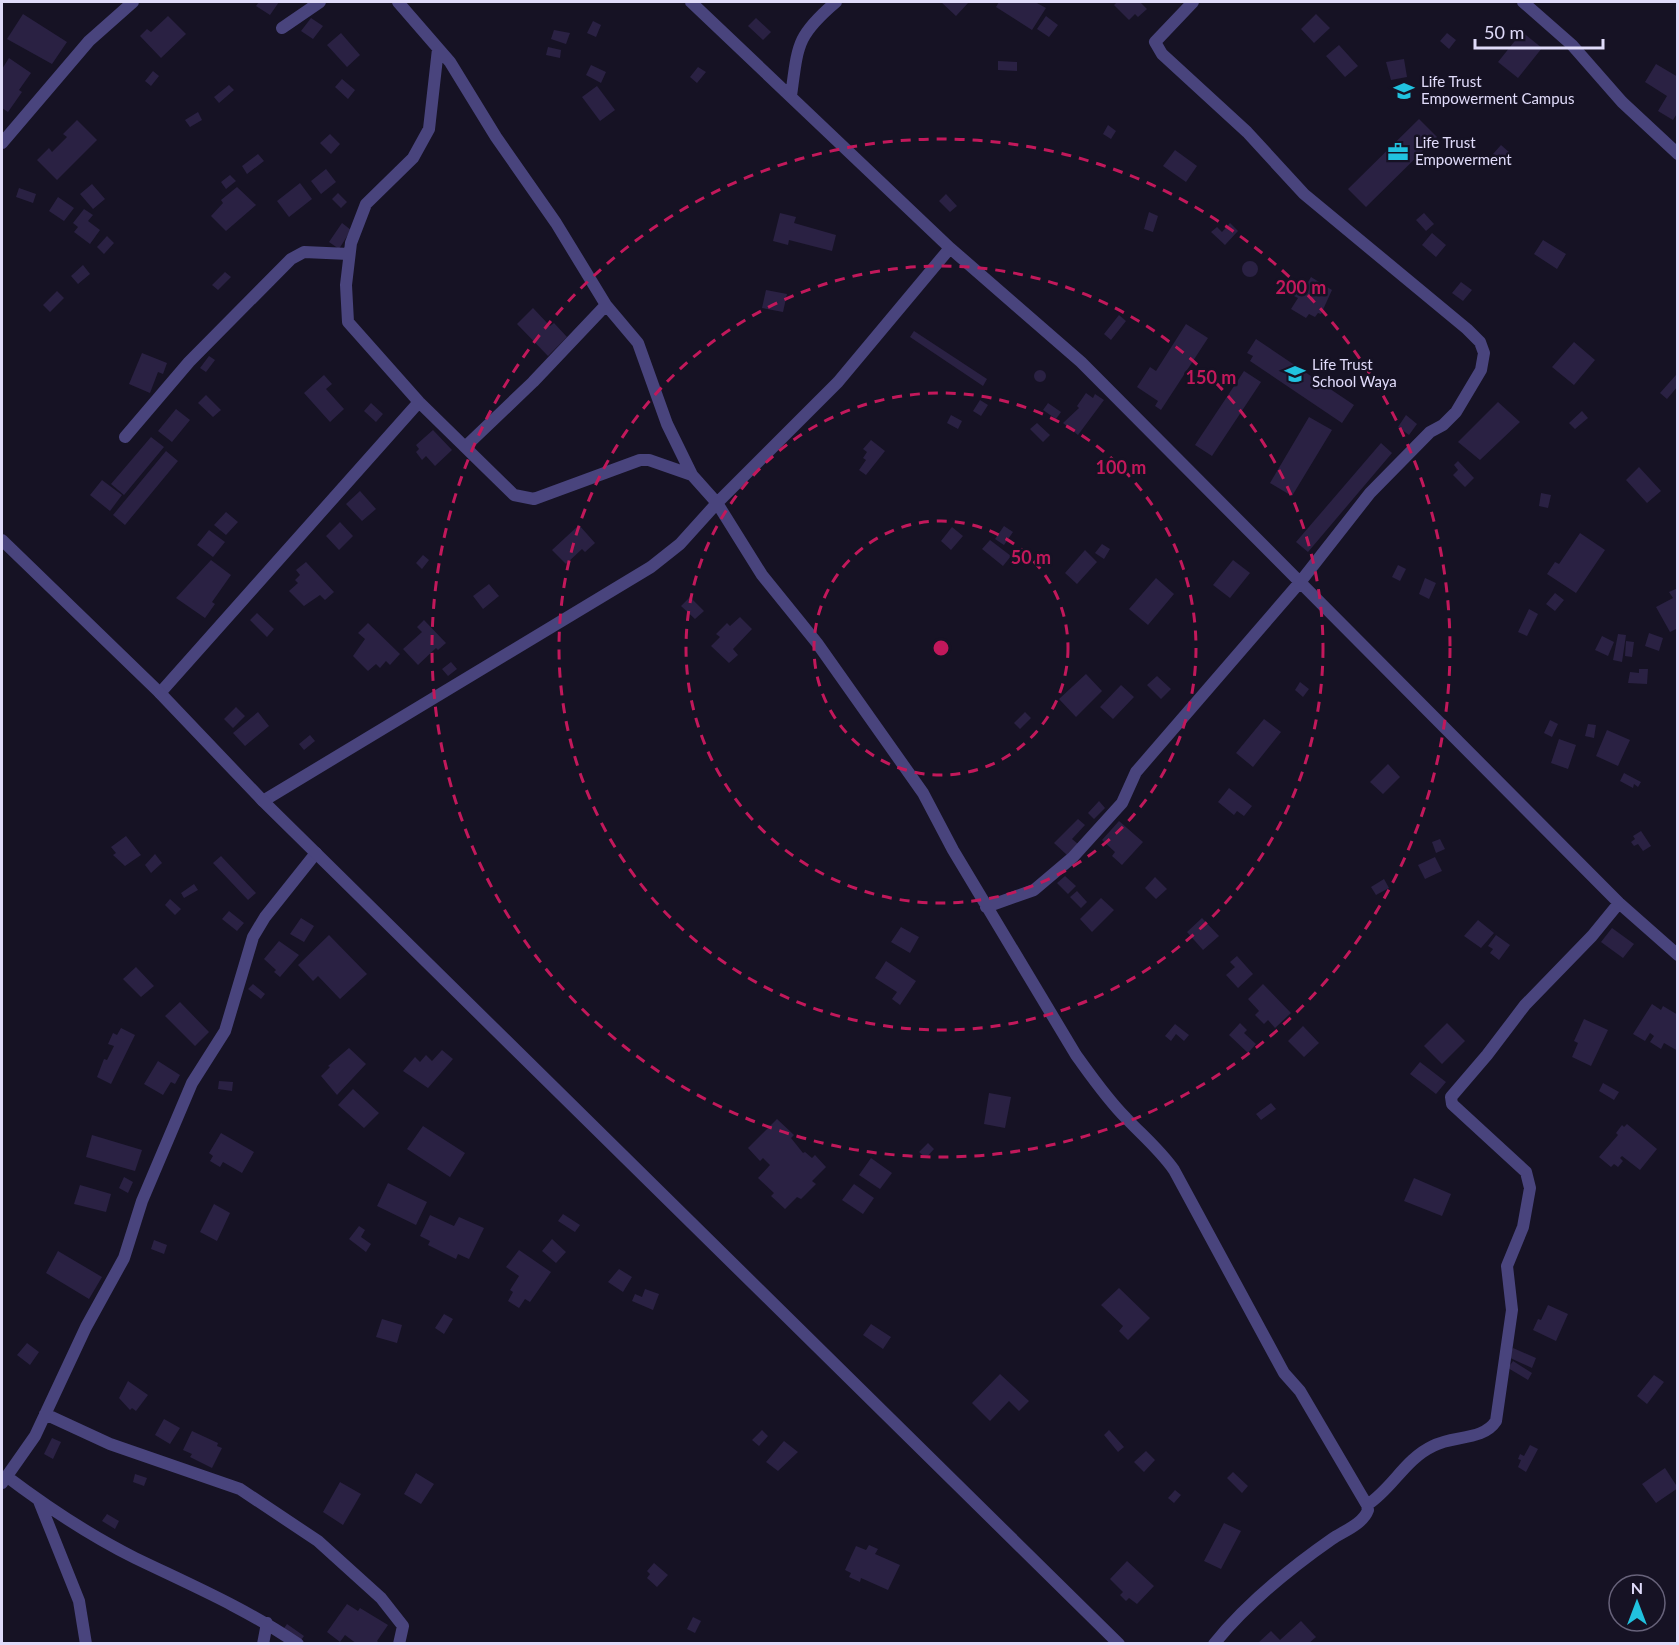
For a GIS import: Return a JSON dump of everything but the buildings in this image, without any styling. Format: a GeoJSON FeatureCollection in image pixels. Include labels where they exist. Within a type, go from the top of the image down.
{"type":"FeatureCollection","features":[{"type":"Feature","properties":{"kind":"street"},"geometry":{"type":"LineString","coordinates":[[2,142],[89,41],[133,2]]}},
{"type":"Feature","properties":{"kind":"street"},"geometry":{"type":"LineString","coordinates":[[282,28],[320,2]]}},
{"type":"Feature","properties":{"kind":"street"},"geometry":{"type":"LineString","coordinates":[[398,2],[450,62],[495,137],[599,289],[606,305],[638,343],[667,424],[692,475],[717,503],[762,574],[817,643],[923,793],[986,907],[1098,1087],[1127,1119],[1152,1141],[1174,1170],[1284,1373],[1300,1391],[1367,1505],[1368,1510],[1362,1520],[1331,1539],[1261,1595],[1214,1644]]}},
{"type":"Feature","properties":{"kind":"street"},"geometry":{"type":"LineString","coordinates":[[691,2],[950,248],[1080,362],[1301,581],[1618,903],[1677,955]]}},
{"type":"Feature","properties":{"kind":"street"},"geometry":{"type":"LineString","coordinates":[[791,96],[797,50],[808,26],[836,2]]}},
{"type":"Feature","properties":{"kind":"street"},"geometry":{"type":"LineString","coordinates":[[986,907],[1034,890],[1102,828],[1122,803],[1136,772],[1301,581],[1370,493],[1430,432],[1443,425],[1456,412],[1481,370],[1484,353],[1480,342],[1467,329],[1304,194],[1247,132],[1162,54],[1155,42],[1193,2]]}},
{"type":"Feature","properties":{"kind":"street"},"geometry":{"type":"LineString","coordinates":[[1523,2],[1572,45],[1622,102],[1677,154]]}},
{"type":"Feature","properties":{"kind":"street"},"geometry":{"type":"LineString","coordinates":[[438,49],[429,129],[413,158],[366,204],[351,243],[346,285],[348,321],[419,402],[514,495],[534,499],[640,460],[649,460],[692,475]]}},
{"type":"Feature","properties":{"kind":"street"},"geometry":{"type":"LineString","coordinates":[[263,801],[651,567],[680,544],[717,503],[838,382],[950,248]]}},
{"type":"Feature","properties":{"kind":"street"},"geometry":{"type":"LineString","coordinates":[[125,437],[189,362],[291,259],[304,252],[350,254]]}},
{"type":"Feature","properties":{"kind":"street"},"geometry":{"type":"LineString","coordinates":[[465,447],[533,382],[606,305]]}},
{"type":"Feature","properties":{"kind":"street"},"geometry":{"type":"LineString","coordinates":[[160,693],[419,402]]}},
{"type":"Feature","properties":{"kind":"street"},"geometry":{"type":"LineString","coordinates":[[2,540],[160,693],[263,801],[1119,1644]]}},
{"type":"Feature","properties":{"kind":"street"},"geometry":{"type":"LineString","coordinates":[[298,1644],[243,1608],[127,1553],[4,1480],[35,1436],[124,1258],[142,1201],[192,1083],[225,1031],[253,937],[265,916],[316,853]]}},
{"type":"Feature","properties":{"kind":"street"},"geometry":{"type":"LineString","coordinates":[[1367,1505],[1380,1497],[1409,1462],[1431,1446],[1451,1438],[1484,1433],[1496,1421],[1512,1310],[1507,1266],[1523,1227],[1530,1188],[1526,1172],[1452,1104],[1451,1097],[1525,1005],[1592,936],[1618,903]]}},
{"type":"Feature","properties":{"kind":"street"},"geometry":{"type":"LineString","coordinates":[[45,1414],[110,1444],[240,1489],[295,1524],[318,1541],[381,1598],[403,1626],[399,1644]]}},
{"type":"Feature","properties":{"kind":"street"},"geometry":{"type":"LineString","coordinates":[[39,1500],[79,1601],[86,1644]]}},
{"type":"Feature","properties":{"kind":"street"},"geometry":{"type":"LineString","coordinates":[[262,1644],[267,1623]]}},
{"type":"Feature","properties":{"kind":"place","name":"Life Trust Empowerment Campus"},"geometry":{"type":"Point","coordinates":[1404,91]}},
{"type":"Feature","properties":{"kind":"place","name":"Life Trust Empowerment"},"geometry":{"type":"Point","coordinates":[1398,152]}},
{"type":"Feature","properties":{"kind":"place","name":"Life Trust School Waya"},"geometry":{"type":"Point","coordinates":[1295,374]}}]}
